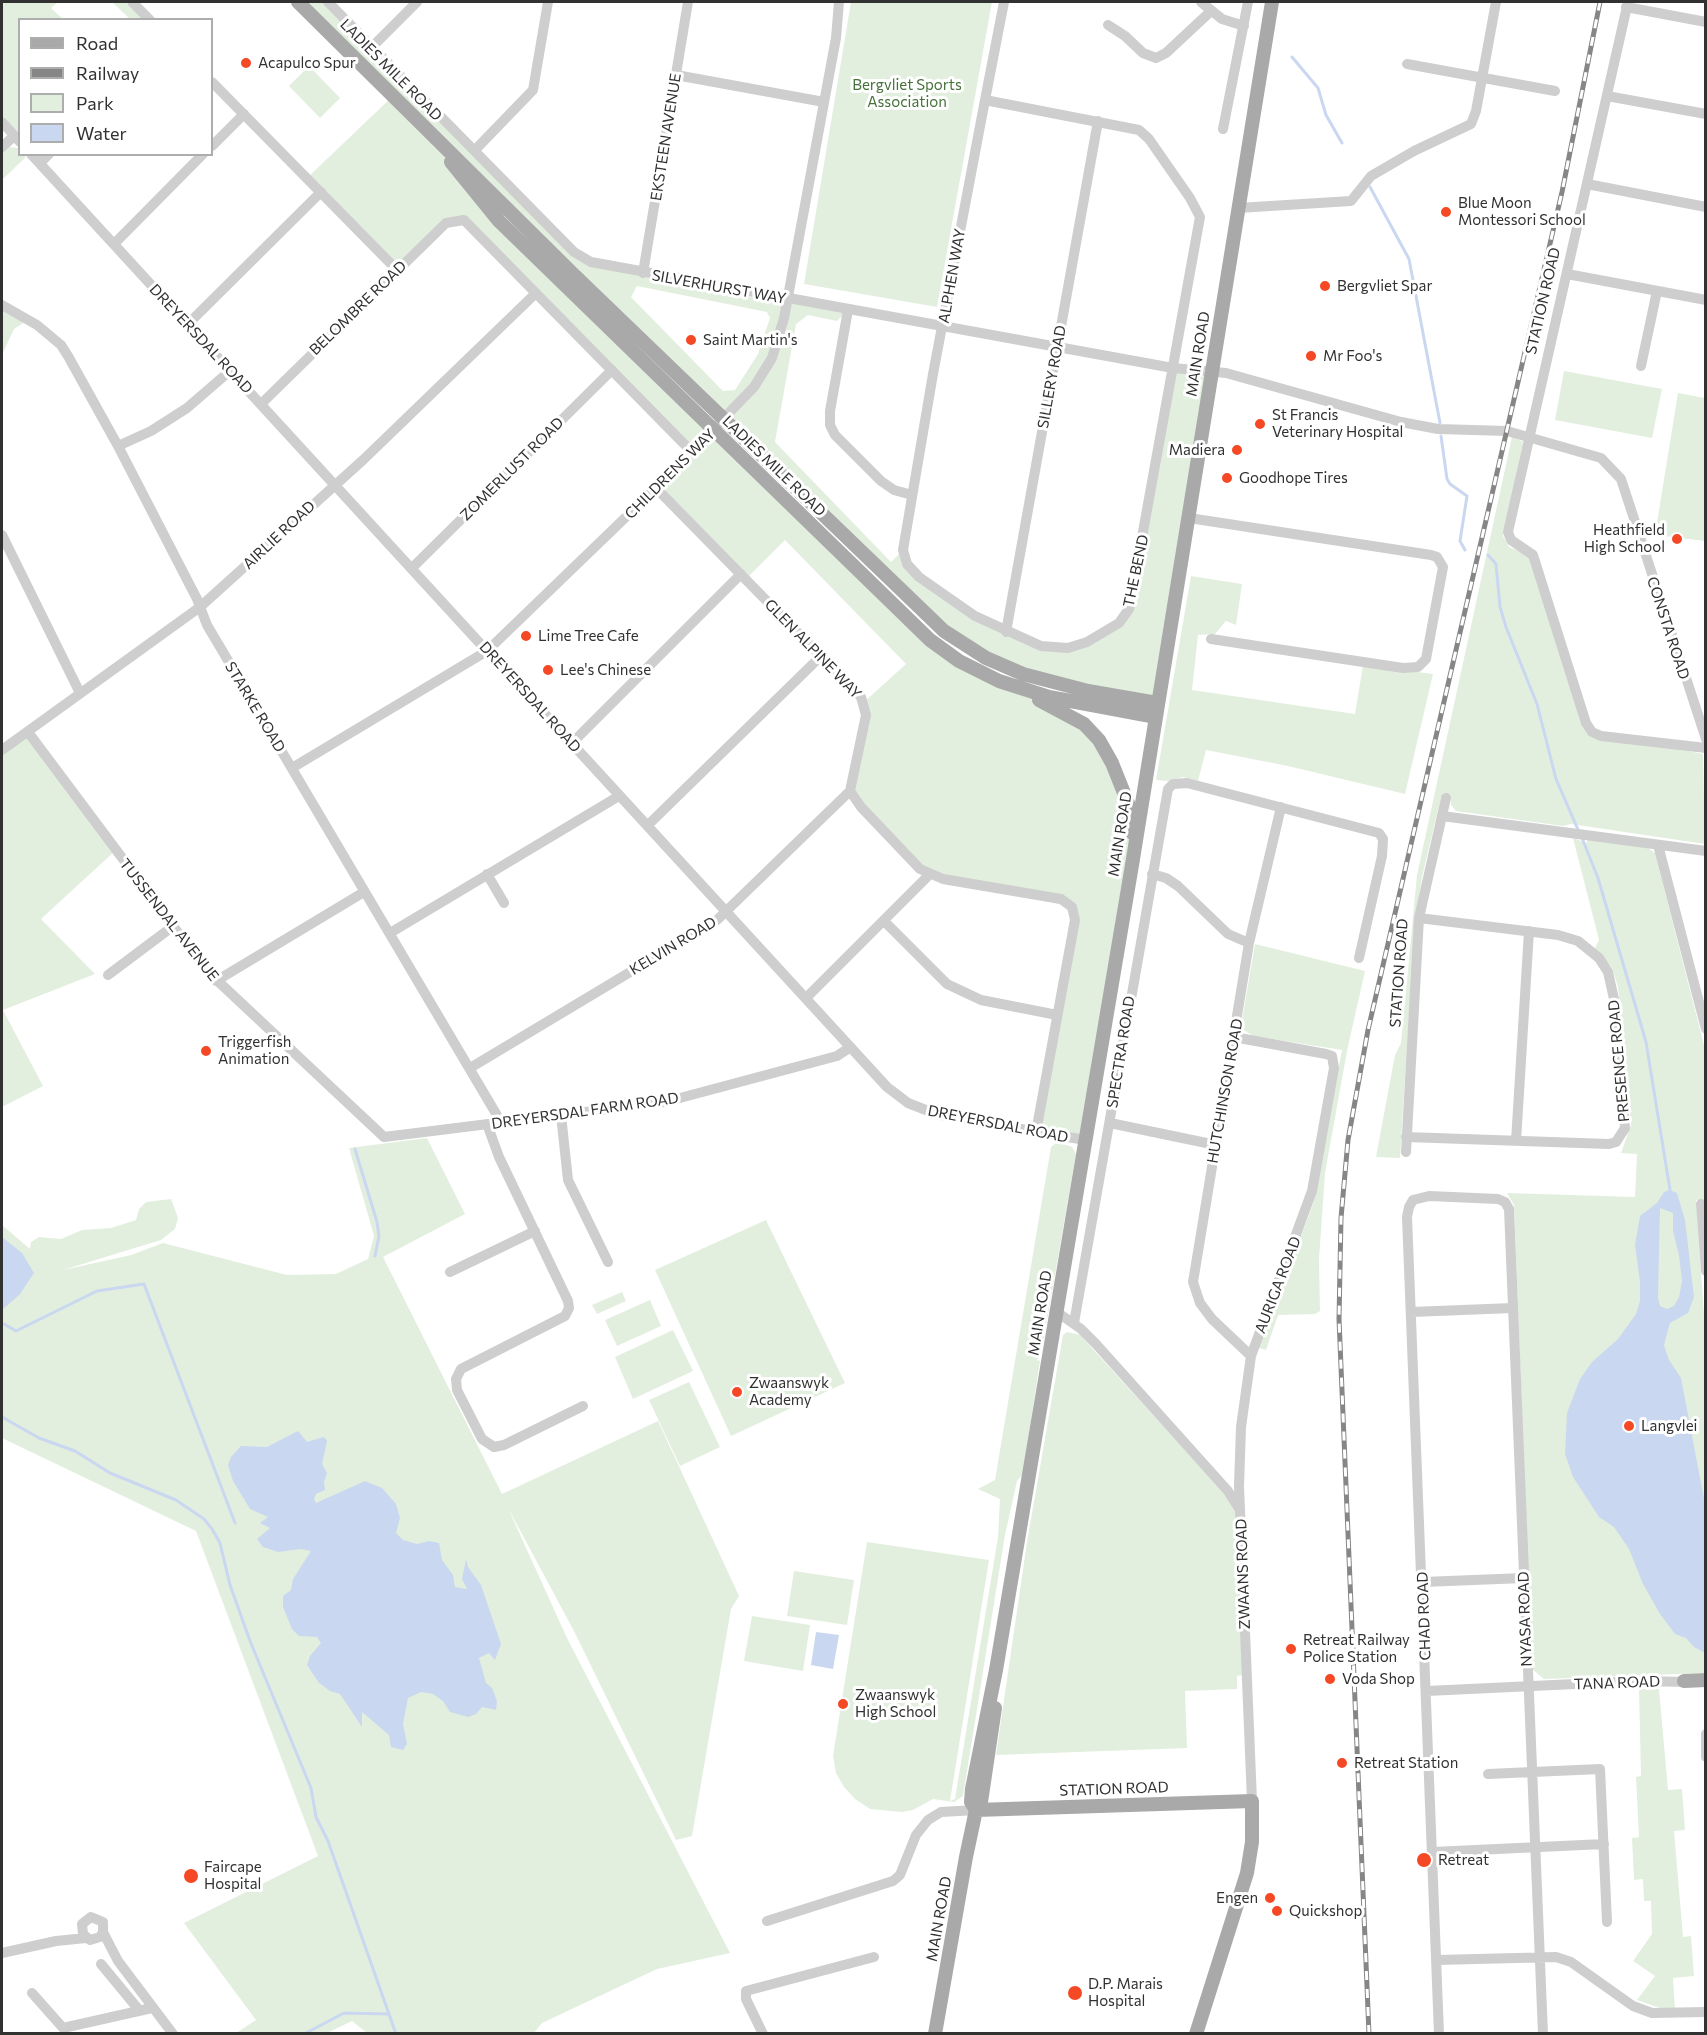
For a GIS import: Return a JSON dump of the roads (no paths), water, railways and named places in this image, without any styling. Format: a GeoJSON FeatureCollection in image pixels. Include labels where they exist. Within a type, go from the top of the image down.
{"type":"FeatureCollection","features":[{"type":"Feature","properties":{"kind":"main road","name":"LADIES MILE ROAD"},"geometry":{"type":"LineString","coordinates":[[298,2],[912,603],[959,642],[1003,666],[1037,679],[1157,710]]}},
{"type":"Feature","properties":{"kind":"main road","name":"MAIN ROAD"},"geometry":{"type":"LineString","coordinates":[[935,2034],[976,1810],[981,1802],[992,1737],[996,1670],[1132,865],[1272,2]]}},
{"type":"Feature","properties":{"kind":"main road","name":"LADIES MILE ROAD"},"geometry":{"type":"LineString","coordinates":[[434,136],[464,179],[499,221],[930,640],[959,661],[999,681],[1049,697],[1157,710]]}},
{"type":"Feature","properties":{"kind":"main road"},"geometry":{"type":"LineString","coordinates":[[999,681],[1075,718],[1099,740],[1112,763],[1128,803],[1132,827],[1132,865]]}},
{"type":"Feature","properties":{"kind":"main road"},"geometry":{"type":"LineString","coordinates":[[1684,1681],[1706,1682]]}},
{"type":"Feature","properties":{"kind":"main road"},"geometry":{"type":"LineString","coordinates":[[1196,2034],[1247,1873],[1252,1842],[1252,1801]]}},
{"type":"Feature","properties":{"kind":"main road","name":"STATION ROAD"},"geometry":{"type":"LineString","coordinates":[[976,1810],[1252,1801]]}},
{"type":"Feature","properties":{"kind":"street"},"geometry":{"type":"LineString","coordinates":[[132,2],[148,18]]}},
{"type":"Feature","properties":{"kind":"street","name":"SILVERHURST WAY"},"geometry":{"type":"LineString","coordinates":[[328,2],[574,252],[591,262],[1058,348],[1173,368],[1226,373],[1442,429]]}},
{"type":"Feature","properties":{"kind":"street"},"geometry":{"type":"LineString","coordinates":[[373,46],[417,2]]}},
{"type":"Feature","properties":{"kind":"street"},"geometry":{"type":"LineString","coordinates":[[475,150],[533,90],[548,2]]}},
{"type":"Feature","properties":{"kind":"street","name":"EKSTEEN AVENUE"},"geometry":{"type":"LineString","coordinates":[[643,273],[688,2]]}},
{"type":"Feature","properties":{"kind":"street","name":"CHILDRENS WAY"},"geometry":{"type":"LineString","coordinates":[[292,768],[487,651],[714,431],[764,374],[780,337],[788,299],[836,38],[840,2]]}},
{"type":"Feature","properties":{"kind":"street","name":"ALPHEN WAY"},"geometry":{"type":"LineString","coordinates":[[903,550],[1004,2]]}},
{"type":"Feature","properties":{"kind":"street"},"geometry":{"type":"LineString","coordinates":[[1201,2],[1222,19],[1244,26]]}},
{"type":"Feature","properties":{"kind":"street"},"geometry":{"type":"LineString","coordinates":[[1223,129],[1248,2]]}},
{"type":"Feature","properties":{"kind":"street"},"geometry":{"type":"LineString","coordinates":[[1238,208],[1351,201],[1371,176],[1414,151],[1471,124],[1496,2]]}},
{"type":"Feature","properties":{"kind":"street"},"geometry":{"type":"LineString","coordinates":[[1627,4],[1706,22]]}},
{"type":"Feature","properties":{"kind":"street","name":"STATION ROAD"},"geometry":{"type":"LineString","coordinates":[[1627,4],[1508,529],[1509,538],[1533,555],[1586,723],[1592,732],[1611,737],[1706,748]]}},
{"type":"Feature","properties":{"kind":"street"},"geometry":{"type":"LineString","coordinates":[[1108,26],[1125,36],[1143,53],[1156,58],[1166,53],[1211,11]]}},
{"type":"Feature","properties":{"kind":"street"},"geometry":{"type":"LineString","coordinates":[[1407,63],[1555,91]]}},
{"type":"Feature","properties":{"kind":"street"},"geometry":{"type":"LineString","coordinates":[[676,75],[824,102]]}},
{"type":"Feature","properties":{"kind":"street"},"geometry":{"type":"LineString","coordinates":[[213,83],[397,270]]}},
{"type":"Feature","properties":{"kind":"street"},"geometry":{"type":"LineString","coordinates":[[1606,96],[1706,114]]}},
{"type":"Feature","properties":{"kind":"street","name":"THE BEND"},"geometry":{"type":"LineString","coordinates":[[903,550],[907,564],[927,583],[975,616],[1005,632],[1041,646],[1068,648],[1104,633],[1125,616],[1135,582],[1200,223],[1199,211],[1149,139],[1139,130],[985,100]]}},
{"type":"Feature","properties":{"kind":"street"},"geometry":{"type":"LineString","coordinates":[[213,145],[244,114]]}},
{"type":"Feature","properties":{"kind":"street","name":"SILLERY ROAD"},"geometry":{"type":"LineString","coordinates":[[1005,632],[1098,121]]}},
{"type":"Feature","properties":{"kind":"street"},"geometry":{"type":"LineString","coordinates":[[2,122],[17,139],[2,147]]}},
{"type":"Feature","properties":{"kind":"street","name":"DREYERSDAL ROAD"},"geometry":{"type":"LineString","coordinates":[[33,156],[887,1087],[921,1110],[1085,1140]]}},
{"type":"Feature","properties":{"kind":"street"},"geometry":{"type":"LineString","coordinates":[[40,163],[47,156]]}},
{"type":"Feature","properties":{"kind":"street"},"geometry":{"type":"LineString","coordinates":[[114,243],[201,156]]}},
{"type":"Feature","properties":{"kind":"street"},"geometry":{"type":"LineString","coordinates":[[1587,184],[1706,207]]}},
{"type":"Feature","properties":{"kind":"street"},"geometry":{"type":"LineString","coordinates":[[188,324],[321,192]]}},
{"type":"Feature","properties":{"kind":"street","name":"BELOMBRE ROAD"},"geometry":{"type":"LineString","coordinates":[[261,404],[446,223],[459,220],[471,225],[536,293]]}},
{"type":"Feature","properties":{"kind":"street"},"geometry":{"type":"LineString","coordinates":[[1567,274],[1706,300]]}},
{"type":"Feature","properties":{"kind":"street"},"geometry":{"type":"LineString","coordinates":[[1641,366],[1658,291]]}},
{"type":"Feature","properties":{"kind":"street"},"geometry":{"type":"LineString","coordinates":[[536,293],[692,452]]}},
{"type":"Feature","properties":{"kind":"street","name":"AIRLIE ROAD"},"geometry":{"type":"LineString","coordinates":[[2,750],[200,607],[363,460],[536,293]]}},
{"type":"Feature","properties":{"kind":"street","name":"STARKE ROAD"},"geometry":{"type":"LineString","coordinates":[[2,305],[38,325],[61,345],[118,446],[212,633],[501,1122]]}},
{"type":"Feature","properties":{"kind":"street"},"geometry":{"type":"LineString","coordinates":[[848,310],[830,411],[830,425],[835,435],[881,481],[894,490],[912,495]]}},
{"type":"Feature","properties":{"kind":"street"},"geometry":{"type":"LineString","coordinates":[[118,446],[151,430],[187,408],[231,370]]}},
{"type":"Feature","properties":{"kind":"street","name":"ZOMERLUST ROAD"},"geometry":{"type":"LineString","coordinates":[[412,568],[612,370]]}},
{"type":"Feature","properties":{"kind":"street","name":"CONSTA ROAD"},"geometry":{"type":"LineString","coordinates":[[1442,429],[1501,431],[1529,436],[1601,458],[1621,479],[1706,739]]}},
{"type":"Feature","properties":{"kind":"street","name":"GLEN ALPINE WAY"},"geometry":{"type":"LineString","coordinates":[[657,488],[820,657],[859,694],[865,709],[850,791]]}},
{"type":"Feature","properties":{"kind":"street"},"geometry":{"type":"LineString","coordinates":[[1189,518],[1431,555],[1442,561],[1442,576],[1424,664],[1403,668],[1211,639]]}},
{"type":"Feature","properties":{"kind":"street"},"geometry":{"type":"LineString","coordinates":[[2,535],[80,693]]}},
{"type":"Feature","properties":{"kind":"street"},"geometry":{"type":"LineString","coordinates":[[572,743],[741,574]]}},
{"type":"Feature","properties":{"kind":"street"},"geometry":{"type":"LineString","coordinates":[[648,825],[820,657]]}},
{"type":"Feature","properties":{"kind":"street","name":"TUSSENDAL AVENUE"},"geometry":{"type":"LineString","coordinates":[[28,732],[172,927],[216,981],[384,1137]]}},
{"type":"Feature","properties":{"kind":"street","name":"SPECTRA ROAD"},"geometry":{"type":"LineString","coordinates":[[1074,1323],[1165,794],[1173,784],[1187,783],[1281,807]]}},
{"type":"Feature","properties":{"kind":"street"},"geometry":{"type":"LineString","coordinates":[[850,791],[861,807],[928,875],[1061,899],[1072,907],[1075,920],[1036,1132]]}},
{"type":"Feature","properties":{"kind":"street","name":"KELVIN ROAD"},"geometry":{"type":"LineString","coordinates":[[470,1068],[726,912],[850,791]]}},
{"type":"Feature","properties":{"kind":"street"},"geometry":{"type":"LineString","coordinates":[[390,933],[619,796]]}},
{"type":"Feature","properties":{"kind":"street","name":"STATION ROAD"},"geometry":{"type":"LineString","coordinates":[[1406,1152],[1419,918],[1446,798]]}},
{"type":"Feature","properties":{"kind":"street"},"geometry":{"type":"LineString","coordinates":[[1281,807],[1370,830],[1383,839],[1382,856],[1359,958]]}},
{"type":"Feature","properties":{"kind":"street","name":"HUTCHINSON ROAD"},"geometry":{"type":"LineString","coordinates":[[1251,1356],[1212,1319],[1200,1303],[1194,1290],[1195,1265],[1249,943],[1281,807]]}},
{"type":"Feature","properties":{"kind":"street"},"geometry":{"type":"LineString","coordinates":[[1442,816],[1706,851]]}},
{"type":"Feature","properties":{"kind":"street"},"geometry":{"type":"LineString","coordinates":[[1658,845],[1706,1029]]}},
{"type":"Feature","properties":{"kind":"street"},"geometry":{"type":"LineString","coordinates":[[487,874],[504,903]]}},
{"type":"Feature","properties":{"kind":"street"},"geometry":{"type":"LineString","coordinates":[[1152,874],[1166,878],[1178,886],[1228,934],[1249,943]]}},
{"type":"Feature","properties":{"kind":"street"},"geometry":{"type":"LineString","coordinates":[[806,998],[928,875]]}},
{"type":"Feature","properties":{"kind":"street"},"geometry":{"type":"LineString","coordinates":[[216,981],[364,892]]}},
{"type":"Feature","properties":{"kind":"street","name":"PRESENCE ROAD"},"geometry":{"type":"LineString","coordinates":[[1406,1137],[1609,1144],[1616,1142],[1625,1128],[1614,999],[1608,972],[1599,958],[1578,941],[1529,931],[1419,918]]}},
{"type":"Feature","properties":{"kind":"street"},"geometry":{"type":"LineString","coordinates":[[884,921],[930,969],[966,994],[996,1005],[1057,1016]]}},
{"type":"Feature","properties":{"kind":"street"},"geometry":{"type":"LineString","coordinates":[[108,975],[172,927]]}},
{"type":"Feature","properties":{"kind":"street"},"geometry":{"type":"LineString","coordinates":[[1516,1141],[1529,931]]}},
{"type":"Feature","properties":{"kind":"street"},"geometry":{"type":"LineString","coordinates":[[1112,981],[1133,984]]}},
{"type":"Feature","properties":{"kind":"street","name":"AURIGA ROAD"},"geometry":{"type":"LineString","coordinates":[[1234,1037],[1326,1054],[1333,1060],[1333,1078],[1307,1210],[1251,1356],[1240,1434],[1240,1512]]}},
{"type":"Feature","properties":{"kind":"street","name":"DREYERSDAL FARM ROAD"},"geometry":{"type":"LineString","coordinates":[[384,1137],[665,1102],[837,1056],[849,1048]]}},
{"type":"Feature","properties":{"kind":"street"},"geometry":{"type":"LineString","coordinates":[[561,1115],[568,1180],[608,1262]]}},
{"type":"Feature","properties":{"kind":"street"},"geometry":{"type":"LineString","coordinates":[[1110,1123],[1216,1145]]}},
{"type":"Feature","properties":{"kind":"street"},"geometry":{"type":"LineString","coordinates":[[487,1124],[493,1145],[568,1301],[568,1312],[466,1366],[458,1373],[455,1384],[482,1439],[494,1447],[504,1445],[583,1406]]}},
{"type":"Feature","properties":{"kind":"street","name":"CHAD ROAD"},"geometry":{"type":"LineString","coordinates":[[1439,2034],[1407,1217],[1413,1200],[1429,1196],[1492,1198],[1507,1205]]}},
{"type":"Feature","properties":{"kind":"street"},"geometry":{"type":"LineString","coordinates":[[1701,1204],[1706,1271]]}},
{"type":"Feature","properties":{"kind":"street","name":"NYASA ROAD"},"geometry":{"type":"LineString","coordinates":[[1507,1205],[1510,1216],[1543,2034]]}},
{"type":"Feature","properties":{"kind":"street"},"geometry":{"type":"LineString","coordinates":[[450,1272],[535,1231]]}},
{"type":"Feature","properties":{"kind":"street"},"geometry":{"type":"LineString","coordinates":[[1412,1312],[1513,1308]]}},
{"type":"Feature","properties":{"kind":"street","name":"ZWAANS ROAD"},"geometry":{"type":"LineString","coordinates":[[1057,1312],[1074,1323],[1228,1491],[1240,1512],[1252,1801]]}},
{"type":"Feature","properties":{"kind":"street"},"geometry":{"type":"LineString","coordinates":[[1423,1582],[1524,1578]]}},
{"type":"Feature","properties":{"kind":"street","name":"TANA ROAD"},"geometry":{"type":"LineString","coordinates":[[1427,1691],[1684,1681]]}},
{"type":"Feature","properties":{"kind":"street"},"geometry":{"type":"LineString","coordinates":[[1706,1734],[1706,1757]]}},
{"type":"Feature","properties":{"kind":"street"},"geometry":{"type":"LineString","coordinates":[[1488,1774],[1600,1769],[1607,1922]]}},
{"type":"Feature","properties":{"kind":"street"},"geometry":{"type":"LineString","coordinates":[[767,1921],[892,1881],[900,1875],[916,1835],[928,1820],[941,1812],[976,1810]]}},
{"type":"Feature","properties":{"kind":"street"},"geometry":{"type":"LineString","coordinates":[[1433,1852],[1604,1844]]}},
{"type":"Feature","properties":{"kind":"street"},"geometry":{"type":"LineString","coordinates":[[56,1941],[82,1924],[88,1917],[96,1917],[103,1922],[95,1937]]}},
{"type":"Feature","properties":{"kind":"street"},"geometry":{"type":"LineString","coordinates":[[82,1924],[82,1934],[95,1937],[118,1961],[173,2034]]}},
{"type":"Feature","properties":{"kind":"street"},"geometry":{"type":"LineString","coordinates":[[2,1953],[56,1941],[95,1937]]}},
{"type":"Feature","properties":{"kind":"street"},"geometry":{"type":"LineString","coordinates":[[763,2034],[746,2000],[746,1991],[874,1957]]}},
{"type":"Feature","properties":{"kind":"street"},"geometry":{"type":"LineString","coordinates":[[1437,1960],[1556,1957],[1571,1962],[1633,2006],[1653,2013],[1706,2012]]}},
{"type":"Feature","properties":{"kind":"street"},"geometry":{"type":"LineString","coordinates":[[101,1964],[139,2010]]}},
{"type":"Feature","properties":{"kind":"street"},"geometry":{"type":"LineString","coordinates":[[32,1994],[62,2031],[152,2008]]}},
{"type":"Feature","properties":{"kind":"water","name":"Langvlei"},"geometry":{"type":"Polygon","coordinates":[[[1670,1190],[1677,1193],[1685,1220],[1694,1297],[1688,1313],[1670,1323],[1664,1345],[1669,1360],[1681,1378],[1705,1504],[1705,1653],[1694,1647],[1686,1638],[1675,1634],[1660,1614],[1643,1584],[1629,1549],[1614,1527],[1599,1517],[1573,1477],[1565,1454],[1567,1413],[1580,1379],[1592,1362],[1618,1339],[1636,1314],[1640,1301],[1640,1282],[1635,1245],[1640,1216],[1657,1203],[1664,1192],[1670,1190]],[[1660,1208],[1658,1298],[1660,1306],[1667,1309],[1674,1306],[1679,1297],[1682,1281],[1673,1231],[1673,1213],[1660,1208]]]}},
{"type":"Feature","properties":{"kind":"water"},"geometry":{"type":"Polygon","coordinates":[[[2,1237],[22,1253],[34,1273],[20,1294],[2,1310],[2,1237]]]}},
{"type":"Feature","properties":{"kind":"water"},"geometry":{"type":"Polygon","coordinates":[[[298,1431],[307,1442],[324,1437],[327,1441],[322,1464],[327,1473],[324,1482],[325,1490],[316,1494],[314,1499],[316,1503],[365,1481],[382,1488],[396,1504],[400,1518],[396,1533],[403,1540],[417,1544],[429,1541],[439,1543],[442,1560],[453,1575],[455,1587],[467,1589],[462,1579],[466,1559],[468,1567],[481,1585],[501,1644],[495,1660],[489,1653],[479,1658],[486,1683],[492,1688],[497,1701],[496,1710],[482,1707],[476,1714],[468,1717],[450,1712],[443,1701],[433,1694],[421,1692],[408,1698],[403,1724],[407,1744],[403,1750],[391,1747],[389,1735],[362,1712],[362,1727],[340,1694],[330,1691],[319,1683],[307,1665],[310,1656],[321,1643],[317,1637],[299,1636],[292,1629],[283,1607],[283,1596],[291,1590],[293,1579],[311,1551],[301,1549],[278,1552],[263,1547],[257,1539],[270,1528],[260,1523],[268,1517],[250,1509],[233,1481],[228,1465],[231,1457],[241,1446],[267,1447],[298,1431]]]}},
{"type":"Feature","properties":{"kind":"water"},"geometry":{"type":"Polygon","coordinates":[[[816,1632],[839,1635],[833,1669],[811,1665],[816,1632]]]}},
{"type":"Feature","properties":{"kind":"waterway"},"geometry":{"type":"LineString","coordinates":[[1292,57],[1318,88],[1326,115],[1342,143]]}},
{"type":"Feature","properties":{"kind":"waterway"},"geometry":{"type":"LineString","coordinates":[[1370,187],[1409,259],[1440,423]]}},
{"type":"Feature","properties":{"kind":"waterway"},"geometry":{"type":"LineString","coordinates":[[1441,436],[1447,479],[1450,484],[1467,496],[1460,541],[1465,550]]}},
{"type":"Feature","properties":{"kind":"waterway"},"geometry":{"type":"LineString","coordinates":[[1488,555],[1496,564],[1500,607],[1506,627],[1537,704],[1556,779],[1579,832]]}},
{"type":"Feature","properties":{"kind":"waterway"},"geometry":{"type":"LineString","coordinates":[[1582,838],[1598,878],[1646,1042],[1670,1190]]}},
{"type":"Feature","properties":{"kind":"waterway"},"geometry":{"type":"LineString","coordinates":[[355,1149],[377,1222],[379,1236],[375,1256]]}},
{"type":"Feature","properties":{"kind":"waterway"},"geometry":{"type":"LineString","coordinates":[[4,1324],[16,1331],[97,1291],[144,1284],[235,1523]]}},
{"type":"Feature","properties":{"kind":"waterway"},"geometry":{"type":"LineString","coordinates":[[2,1417],[39,1438],[75,1451],[110,1473],[176,1500],[204,1519],[212,1529],[220,1543],[230,1585],[250,1641],[311,1788],[316,1817],[328,1841],[396,2034]]}},
{"type":"Feature","properties":{"kind":"waterway"},"geometry":{"type":"LineString","coordinates":[[304,2034],[344,2013],[388,2014]]}},
{"type":"Feature","properties":{"kind":"railway"},"geometry":{"type":"LineString","coordinates":[[1369,2034],[1339,1319],[1341,1218],[1348,1140],[1368,1030],[1562,192],[1600,2]]}},
{"type":"Feature","properties":{"kind":"place","name":"Acapulco Spur"},"geometry":{"type":"Point","coordinates":[246,63]}},
{"type":"Feature","properties":{"kind":"place","name":"Blue Moon Montessori School"},"geometry":{"type":"Point","coordinates":[1446,212]}},
{"type":"Feature","properties":{"kind":"place","name":"Bergvliet Spar"},"geometry":{"type":"Point","coordinates":[1325,286]}},
{"type":"Feature","properties":{"kind":"place","name":"Saint Martin's"},"geometry":{"type":"Point","coordinates":[691,340]}},
{"type":"Feature","properties":{"kind":"place","name":"Mr Foo's"},"geometry":{"type":"Point","coordinates":[1311,356]}},
{"type":"Feature","properties":{"kind":"place","name":"St Francis Veterinary Hospital"},"geometry":{"type":"Point","coordinates":[1260,424]}},
{"type":"Feature","properties":{"kind":"place","name":"Madiera"},"geometry":{"type":"Point","coordinates":[1237,450]}},
{"type":"Feature","properties":{"kind":"place","name":"Goodhope Tires"},"geometry":{"type":"Point","coordinates":[1227,478]}},
{"type":"Feature","properties":{"kind":"place","name":"Heathfield High School"},"geometry":{"type":"Point","coordinates":[1677,539]}},
{"type":"Feature","properties":{"kind":"place","name":"Lime Tree Cafe"},"geometry":{"type":"Point","coordinates":[526,636]}},
{"type":"Feature","properties":{"kind":"place","name":"Lee's Chinese"},"geometry":{"type":"Point","coordinates":[548,670]}},
{"type":"Feature","properties":{"kind":"place","name":"Triggerfish Animation"},"geometry":{"type":"Point","coordinates":[206,1051]}},
{"type":"Feature","properties":{"kind":"place","name":"Zwaanswyk Academy"},"geometry":{"type":"Point","coordinates":[737,1392]}},
{"type":"Feature","properties":{"kind":"place","name":"Langvlei"},"geometry":{"type":"Point","coordinates":[1629,1426]}},
{"type":"Feature","properties":{"kind":"place","name":"Retreat Railway Police Station"},"geometry":{"type":"Point","coordinates":[1291,1649]}},
{"type":"Feature","properties":{"kind":"place","name":"Voda Shop"},"geometry":{"type":"Point","coordinates":[1330,1679]}},
{"type":"Feature","properties":{"kind":"place","name":"Zwaanswyk High School"},"geometry":{"type":"Point","coordinates":[843,1704]}},
{"type":"Feature","properties":{"kind":"place","name":"Retreat Station"},"geometry":{"type":"Point","coordinates":[1342,1763]}},
{"type":"Feature","properties":{"kind":"place","name":"Retreat"},"geometry":{"type":"Point","coordinates":[1424,1860]}},
{"type":"Feature","properties":{"kind":"place","name":"Faircape Hospital"},"geometry":{"type":"Point","coordinates":[191,1876]}},
{"type":"Feature","properties":{"kind":"place","name":"Engen"},"geometry":{"type":"Point","coordinates":[1270,1898]}},
{"type":"Feature","properties":{"kind":"place","name":"Quickshop"},"geometry":{"type":"Point","coordinates":[1277,1911]}},
{"type":"Feature","properties":{"kind":"place","name":"D.P. Marais Hospital"},"geometry":{"type":"Point","coordinates":[1075,1993]}},
{"type":"Feature","properties":{"kind":"park label","name":"Bergvliet Sports Association"},"geometry":{"type":"Point","coordinates":[907,94]}}]}
